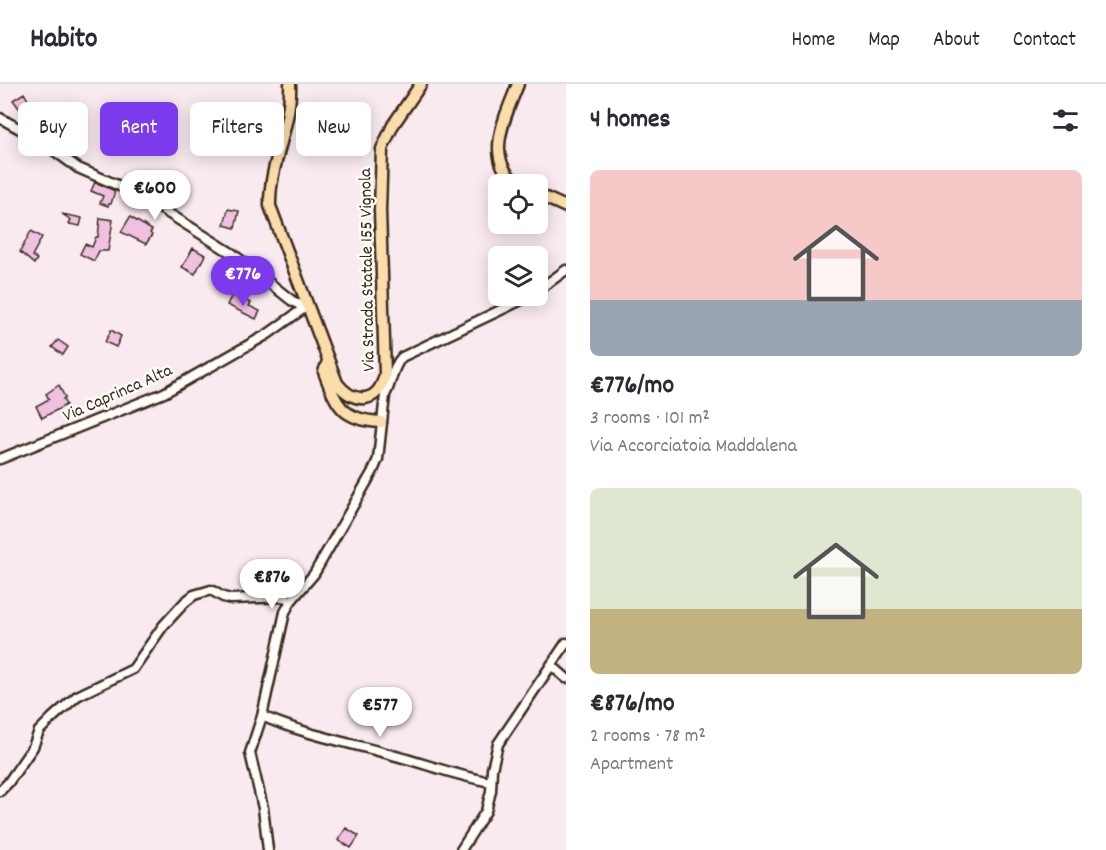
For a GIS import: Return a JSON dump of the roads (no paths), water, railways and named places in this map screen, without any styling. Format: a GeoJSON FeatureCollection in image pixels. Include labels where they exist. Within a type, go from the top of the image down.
{"type":"FeatureCollection","features":[{"type":"Feature","properties":{"kind":"main road","name":"Via Strada Statale 155 Vignola"},"geometry":{"type":"LineString","coordinates":[[290,84],[289,102],[269,190],[270,206],[307,310],[337,383],[350,396],[366,399],[377,391],[384,390],[380,210],[382,149],[393,125],[422,84]]}},
{"type":"Feature","properties":{"kind":"main road"},"geometry":{"type":"LineString","coordinates":[[506,174],[501,164],[498,141],[518,84]]}},
{"type":"Feature","properties":{"kind":"main road"},"geometry":{"type":"LineString","coordinates":[[548,199],[566,207]]}},
{"type":"Feature","properties":{"kind":"main road"},"geometry":{"type":"LineString","coordinates":[[328,361],[324,372],[332,394],[344,412],[366,421],[381,422]]}},
{"type":"Feature","properties":{"kind":"street"},"geometry":{"type":"LineString","coordinates":[[0,118],[38,139],[78,168],[138,194],[233,254],[307,310]]}},
{"type":"Feature","properties":{"kind":"street"},"geometry":{"type":"LineString","coordinates":[[548,283],[566,270]]}},
{"type":"Feature","properties":{"kind":"street"},"geometry":{"type":"LineString","coordinates":[[268,850],[263,808],[250,753],[262,716],[282,622],[291,601],[314,574],[373,471],[378,459],[384,390],[392,381],[396,366],[402,357],[509,306]]}},
{"type":"Feature","properties":{"kind":"street","name":"Via Caprinca Alta"},"geometry":{"type":"LineString","coordinates":[[0,459],[164,393],[307,310]]}},
{"type":"Feature","properties":{"kind":"street"},"geometry":{"type":"LineString","coordinates":[[0,791],[22,764],[33,747],[39,731],[77,696],[133,669],[163,626],[194,595],[211,590],[231,599],[285,597],[291,601]]}},
{"type":"Feature","properties":{"kind":"street"},"geometry":{"type":"LineString","coordinates":[[461,850],[486,811],[498,744],[566,643]]}},
{"type":"Feature","properties":{"kind":"street"},"geometry":{"type":"LineString","coordinates":[[551,665],[566,678]]}},
{"type":"Feature","properties":{"kind":"street"},"geometry":{"type":"LineString","coordinates":[[262,716],[307,734],[428,765],[470,779],[491,782]]}}]}
